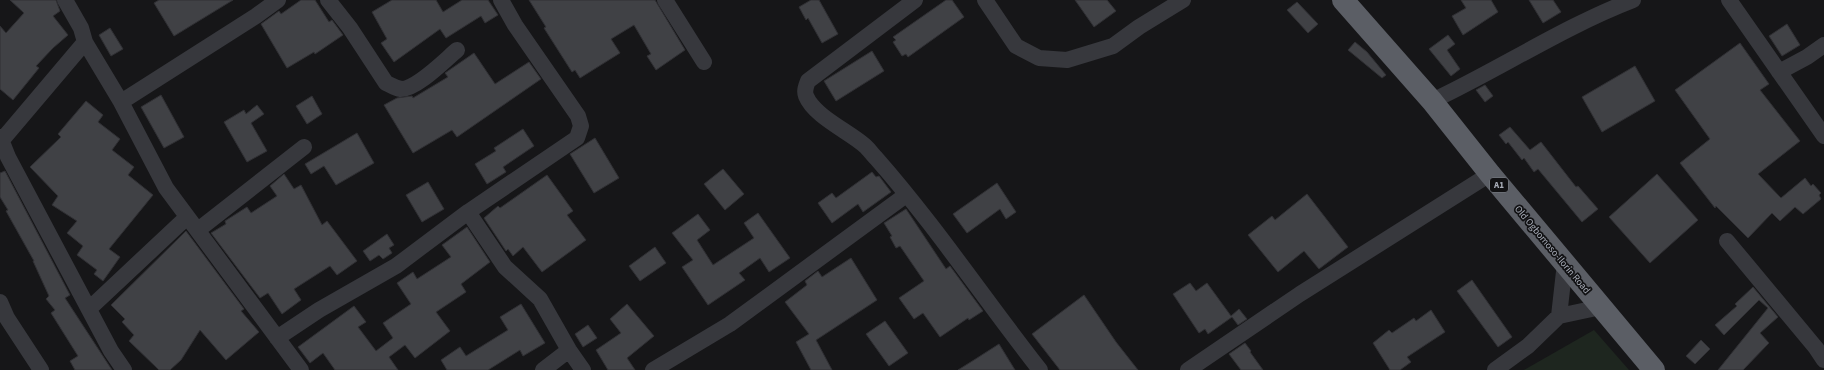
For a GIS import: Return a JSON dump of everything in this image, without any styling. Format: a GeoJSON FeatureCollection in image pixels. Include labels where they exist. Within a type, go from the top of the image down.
{"type":"FeatureCollection","features":[{"type":"Feature","properties":{"kind":"highway","name":"Old Ogbomoso-Ilorin Road"},"geometry":{"type":"LineString","coordinates":[[1343,0],[1432,101],[1490,174],[1654,370]]}},
{"type":"Feature","properties":{"kind":"street"},"geometry":{"type":"LineString","coordinates":[[65,0],[81,28],[85,42],[121,102],[166,188],[301,370]]}},
{"type":"Feature","properties":{"kind":"street"},"geometry":{"type":"LineString","coordinates":[[121,102],[256,16],[278,0]]}},
{"type":"Feature","properties":{"kind":"street"},"geometry":{"type":"LineString","coordinates":[[328,0],[350,28],[386,83],[396,88],[403,89],[414,84],[457,50]]}},
{"type":"Feature","properties":{"kind":"street"},"geometry":{"type":"LineString","coordinates":[[278,338],[319,310],[396,266],[468,212],[577,138],[581,126],[578,116],[515,25],[501,0]]}},
{"type":"Feature","properties":{"kind":"street"},"geometry":{"type":"LineString","coordinates":[[665,0],[704,62]]}},
{"type":"Feature","properties":{"kind":"street"},"geometry":{"type":"LineString","coordinates":[[915,0],[808,81],[805,87],[806,96],[815,109],[864,145],[937,232],[997,315],[1040,370]]}},
{"type":"Feature","properties":{"kind":"street"},"geometry":{"type":"LineString","coordinates":[[985,0],[1016,46],[1039,58],[1067,60],[1113,46],[1183,0]]}},
{"type":"Feature","properties":{"kind":"street"},"geometry":{"type":"LineString","coordinates":[[1432,101],[1469,83],[1545,40],[1607,10],[1633,0]]}},
{"type":"Feature","properties":{"kind":"street"},"geometry":{"type":"LineString","coordinates":[[1729,0],[1824,136]]}},
{"type":"Feature","properties":{"kind":"street"},"geometry":{"type":"LineString","coordinates":[[85,42],[1,139],[8,157],[111,351],[124,370]]}},
{"type":"Feature","properties":{"kind":"street"},"geometry":{"type":"LineString","coordinates":[[1779,72],[1807,57],[1824,45]]}},
{"type":"Feature","properties":{"kind":"street"},"geometry":{"type":"LineString","coordinates":[[198,230],[304,147]]}},
{"type":"Feature","properties":{"kind":"street"},"geometry":{"type":"LineString","coordinates":[[1188,370],[1300,294],[1490,174]]}},
{"type":"Feature","properties":{"kind":"street"},"geometry":{"type":"LineString","coordinates":[[653,370],[730,324],[906,195]]}},
{"type":"Feature","properties":{"kind":"street"},"geometry":{"type":"LineString","coordinates":[[468,212],[505,266],[540,299],[569,350],[583,370]]}},
{"type":"Feature","properties":{"kind":"street"},"geometry":{"type":"LineString","coordinates":[[89,309],[187,217]]}},
{"type":"Feature","properties":{"kind":"street"},"geometry":{"type":"LineString","coordinates":[[1727,241],[1816,348],[1824,360]]}},
{"type":"Feature","properties":{"kind":"street"},"geometry":{"type":"LineString","coordinates":[[1559,316],[1564,263]]}},
{"type":"Feature","properties":{"kind":"street"},"geometry":{"type":"LineString","coordinates":[[0,302],[7,318],[41,370]]}},
{"type":"Feature","properties":{"kind":"street"},"geometry":{"type":"LineString","coordinates":[[1494,370],[1528,346],[1559,316],[1601,307]]}},
{"type":"Feature","properties":{"kind":"street"},"geometry":{"type":"LineString","coordinates":[[543,370],[569,350]]}},
{"type":"Feature","properties":{"kind":"shaded area"},"geometry":{"type":"Polygon","coordinates":[[[1594,330],[1629,370],[1524,370],[1594,330]]]}},
{"type":"Feature","properties":{"kind":"building"},"geometry":{"type":"Polygon","coordinates":[[[10,0],[56,0],[60,11],[53,16],[68,35],[36,66],[39,68],[13,100],[0,89],[0,26],[6,33],[24,13],[10,0]]]}},
{"type":"Feature","properties":{"kind":"building"},"geometry":{"type":"Polygon","coordinates":[[[159,0],[233,0],[174,36],[154,3],[159,0]]]}},
{"type":"Feature","properties":{"kind":"building"},"geometry":{"type":"Polygon","coordinates":[[[301,0],[315,0],[329,22],[332,20],[343,35],[315,54],[314,52],[287,68],[261,24],[279,11],[281,14],[301,0]]]}},
{"type":"Feature","properties":{"kind":"building"},"geometry":{"type":"Polygon","coordinates":[[[392,0],[436,0],[443,12],[462,0],[488,0],[498,15],[485,23],[481,16],[446,38],[440,29],[394,62],[381,43],[387,39],[372,12],[392,0]]]}},
{"type":"Feature","properties":{"kind":"building"},"geometry":{"type":"Polygon","coordinates":[[[529,0],[655,0],[685,50],[656,70],[647,56],[651,54],[634,25],[611,39],[620,53],[580,78],[575,70],[572,72],[544,28],[546,27],[529,0]]]}},
{"type":"Feature","properties":{"kind":"building"},"geometry":{"type":"Polygon","coordinates":[[[811,0],[819,0],[838,34],[822,43],[808,18],[806,20],[799,7],[811,0]]]}},
{"type":"Feature","properties":{"kind":"building"},"geometry":{"type":"Polygon","coordinates":[[[946,0],[952,0],[964,17],[908,57],[906,54],[902,56],[893,42],[896,40],[893,37],[946,0]]]}},
{"type":"Feature","properties":{"kind":"building"},"geometry":{"type":"Polygon","coordinates":[[[1075,0],[1107,0],[1116,11],[1094,27],[1075,0]]]}},
{"type":"Feature","properties":{"kind":"building"},"geometry":{"type":"Polygon","coordinates":[[[1461,0],[1491,0],[1498,12],[1463,35],[1452,16],[1466,8],[1461,0]]]}},
{"type":"Feature","properties":{"kind":"building"},"geometry":{"type":"Polygon","coordinates":[[[1529,0],[1553,0],[1561,12],[1543,23],[1529,0]]]}},
{"type":"Feature","properties":{"kind":"building"},"geometry":{"type":"Polygon","coordinates":[[[1297,2],[1318,24],[1308,33],[1287,10],[1297,2]]]}},
{"type":"Feature","properties":{"kind":"building"},"geometry":{"type":"Polygon","coordinates":[[[1787,24],[1800,45],[1782,56],[1769,36],[1787,24]]]}},
{"type":"Feature","properties":{"kind":"building"},"geometry":{"type":"Polygon","coordinates":[[[110,28],[123,49],[111,56],[99,35],[110,28]]]}},
{"type":"Feature","properties":{"kind":"building"},"geometry":{"type":"Polygon","coordinates":[[[1448,35],[1455,44],[1447,50],[1460,69],[1451,76],[1429,49],[1448,35]]]}},
{"type":"Feature","properties":{"kind":"building"},"geometry":{"type":"Polygon","coordinates":[[[1355,42],[1367,52],[1386,75],[1382,78],[1348,50],[1355,42]]]}},
{"type":"Feature","properties":{"kind":"building"},"geometry":{"type":"Polygon","coordinates":[[[1740,43],[1769,84],[1760,90],[1800,141],[1758,174],[1781,198],[1805,178],[1811,186],[1813,184],[1821,193],[1819,195],[1821,199],[1803,214],[1795,207],[1780,221],[1772,213],[1748,238],[1716,206],[1715,208],[1680,163],[1710,139],[1675,90],[1740,43]]]}},
{"type":"Feature","properties":{"kind":"building"},"geometry":{"type":"Polygon","coordinates":[[[872,51],[884,71],[836,101],[824,81],[872,51]]]}},
{"type":"Feature","properties":{"kind":"building"},"geometry":{"type":"Polygon","coordinates":[[[474,53],[495,84],[529,62],[541,79],[457,137],[452,130],[413,153],[384,105],[397,98],[412,96],[413,98],[448,77],[445,73],[474,53]]]}},
{"type":"Feature","properties":{"kind":"building"},"geometry":{"type":"Polygon","coordinates":[[[1635,66],[1655,101],[1602,132],[1582,97],[1635,66]]]}},
{"type":"Feature","properties":{"kind":"building"},"geometry":{"type":"Polygon","coordinates":[[[1485,85],[1493,96],[1485,102],[1476,90],[1485,85]]]}},
{"type":"Feature","properties":{"kind":"building"},"geometry":{"type":"Polygon","coordinates":[[[161,95],[184,137],[164,148],[141,107],[161,95]]]}},
{"type":"Feature","properties":{"kind":"building"},"geometry":{"type":"Polygon","coordinates":[[[312,96],[322,114],[307,124],[296,106],[312,96]]]}},
{"type":"Feature","properties":{"kind":"building"},"geometry":{"type":"Polygon","coordinates":[[[86,101],[103,115],[98,122],[120,139],[112,150],[134,167],[128,175],[153,195],[109,249],[120,257],[103,281],[94,274],[97,270],[77,255],[83,246],[67,233],[77,221],[52,205],[58,196],[30,167],[61,137],[58,134],[86,101]]]}},
{"type":"Feature","properties":{"kind":"building"},"geometry":{"type":"Polygon","coordinates":[[[257,105],[264,114],[251,123],[267,151],[247,162],[224,122],[244,110],[246,114],[257,105]]]}},
{"type":"Feature","properties":{"kind":"building"},"geometry":{"type":"Polygon","coordinates":[[[1510,127],[1530,150],[1541,142],[1576,187],[1578,186],[1598,209],[1582,222],[1538,169],[1534,172],[1524,158],[1522,160],[1508,142],[1506,144],[1499,135],[1510,127]]]}},
{"type":"Feature","properties":{"kind":"building"},"geometry":{"type":"Polygon","coordinates":[[[523,129],[534,146],[503,167],[506,172],[487,184],[475,164],[496,151],[494,148],[523,129]]]}},
{"type":"Feature","properties":{"kind":"building"},"geometry":{"type":"Polygon","coordinates":[[[357,133],[374,163],[336,185],[324,166],[311,174],[305,164],[357,133]]]}},
{"type":"Feature","properties":{"kind":"building"},"geometry":{"type":"Polygon","coordinates":[[[595,138],[619,178],[594,193],[570,154],[595,138]]]}},
{"type":"Feature","properties":{"kind":"building"},"geometry":{"type":"Polygon","coordinates":[[[723,169],[744,194],[725,210],[704,184],[723,169]]]}},
{"type":"Feature","properties":{"kind":"building"},"geometry":{"type":"Polygon","coordinates":[[[5,171],[70,295],[65,298],[112,370],[75,370],[70,361],[78,356],[51,313],[55,310],[46,299],[49,296],[34,261],[6,211],[8,210],[0,197],[0,173],[5,171]]]}},
{"type":"Feature","properties":{"kind":"building"},"geometry":{"type":"Polygon","coordinates":[[[872,172],[876,177],[879,176],[891,192],[863,212],[858,204],[832,223],[818,203],[832,193],[836,198],[872,172]]]}},
{"type":"Feature","properties":{"kind":"building"},"geometry":{"type":"Polygon","coordinates":[[[284,174],[294,189],[301,185],[322,225],[327,221],[357,261],[337,275],[330,266],[294,289],[301,300],[282,314],[268,293],[260,298],[211,233],[226,224],[225,221],[247,207],[251,213],[277,196],[270,186],[284,174]]]}},
{"type":"Feature","properties":{"kind":"building"},"geometry":{"type":"Polygon","coordinates":[[[1657,174],[1698,220],[1650,263],[1609,217],[1657,174]]]}},
{"type":"Feature","properties":{"kind":"building"},"geometry":{"type":"Polygon","coordinates":[[[547,175],[573,211],[567,215],[586,240],[542,272],[523,247],[513,256],[508,249],[506,251],[484,218],[498,206],[500,208],[547,175]]]}},
{"type":"Feature","properties":{"kind":"building"},"geometry":{"type":"Polygon","coordinates":[[[428,182],[444,209],[422,222],[406,195],[428,182]]]}},
{"type":"Feature","properties":{"kind":"building"},"geometry":{"type":"Polygon","coordinates":[[[997,183],[1016,212],[1006,219],[1000,209],[967,233],[953,214],[997,183]]]}},
{"type":"Feature","properties":{"kind":"building"},"geometry":{"type":"Polygon","coordinates":[[[1307,194],[1348,247],[1319,269],[1304,251],[1278,272],[1248,235],[1272,216],[1275,220],[1307,194]]]}},
{"type":"Feature","properties":{"kind":"building"},"geometry":{"type":"Polygon","coordinates":[[[906,209],[946,269],[950,266],[983,311],[969,320],[968,318],[940,337],[923,313],[914,319],[899,298],[924,281],[900,246],[896,248],[890,237],[892,236],[884,223],[906,209]]]}},
{"type":"Feature","properties":{"kind":"building"},"geometry":{"type":"Polygon","coordinates":[[[758,213],[790,258],[769,272],[760,258],[739,273],[745,280],[708,305],[682,267],[693,260],[672,233],[698,214],[710,230],[697,240],[713,265],[754,238],[744,223],[758,213]]]}},
{"type":"Feature","properties":{"kind":"building"},"geometry":{"type":"Polygon","coordinates":[[[467,227],[490,262],[461,284],[466,292],[436,312],[450,331],[415,358],[405,345],[389,357],[398,370],[335,370],[323,353],[310,363],[298,347],[354,306],[366,322],[358,327],[376,351],[393,338],[383,323],[411,304],[397,283],[413,272],[417,279],[451,257],[442,245],[467,227]]]}},
{"type":"Feature","properties":{"kind":"building"},"geometry":{"type":"Polygon","coordinates":[[[186,231],[244,309],[241,311],[259,332],[226,360],[200,330],[181,360],[170,370],[159,370],[129,341],[134,335],[122,322],[125,319],[111,305],[186,231]]]}},
{"type":"Feature","properties":{"kind":"building"},"geometry":{"type":"Polygon","coordinates":[[[387,234],[394,245],[389,248],[392,253],[383,259],[379,255],[370,261],[363,251],[387,234]]]}},
{"type":"Feature","properties":{"kind":"building"},"geometry":{"type":"Polygon","coordinates":[[[655,247],[666,263],[640,281],[629,266],[655,247]]]}},
{"type":"Feature","properties":{"kind":"building"},"geometry":{"type":"Polygon","coordinates":[[[851,258],[877,300],[816,340],[832,370],[811,370],[796,342],[809,334],[785,302],[807,285],[805,281],[818,271],[822,277],[851,258]]]}},
{"type":"Feature","properties":{"kind":"building"},"geometry":{"type":"Polygon","coordinates":[[[1472,280],[1512,337],[1498,347],[1457,291],[1472,280]]]}},
{"type":"Feature","properties":{"kind":"building"},"geometry":{"type":"Polygon","coordinates":[[[1190,283],[1196,291],[1207,283],[1231,316],[1239,309],[1247,319],[1238,325],[1232,317],[1208,334],[1205,329],[1199,333],[1173,294],[1190,283]]]}},
{"type":"Feature","properties":{"kind":"building"},"geometry":{"type":"Polygon","coordinates":[[[1753,287],[1778,317],[1760,333],[1769,343],[1743,370],[1718,370],[1768,308],[1759,300],[1724,335],[1715,325],[1737,306],[1735,304],[1753,287]]]}},
{"type":"Feature","properties":{"kind":"building"},"geometry":{"type":"Polygon","coordinates":[[[1084,295],[1116,342],[1138,370],[1060,370],[1032,334],[1084,295]]]}},
{"type":"Feature","properties":{"kind":"building"},"geometry":{"type":"Polygon","coordinates":[[[521,304],[545,343],[523,356],[520,350],[488,370],[447,370],[441,360],[460,347],[466,356],[508,330],[500,317],[521,304]]]}},
{"type":"Feature","properties":{"kind":"building"},"geometry":{"type":"Polygon","coordinates":[[[627,304],[654,336],[627,358],[635,370],[608,370],[596,350],[621,333],[610,319],[627,304]]]}},
{"type":"Feature","properties":{"kind":"building"},"geometry":{"type":"Polygon","coordinates":[[[1431,310],[1445,332],[1407,357],[1411,362],[1400,370],[1390,370],[1373,343],[1389,330],[1392,333],[1414,318],[1416,321],[1431,310]]]}},
{"type":"Feature","properties":{"kind":"building"},"geometry":{"type":"Polygon","coordinates":[[[885,321],[908,353],[889,366],[866,334],[885,321]]]}},
{"type":"Feature","properties":{"kind":"building"},"geometry":{"type":"Polygon","coordinates":[[[588,325],[597,338],[583,347],[575,334],[588,325]]]}},
{"type":"Feature","properties":{"kind":"building"},"geometry":{"type":"Polygon","coordinates":[[[1701,340],[1710,349],[1695,364],[1686,356],[1701,340]]]}},
{"type":"Feature","properties":{"kind":"building"},"geometry":{"type":"Polygon","coordinates":[[[1245,343],[1263,370],[1241,370],[1229,354],[1245,343]]]}},
{"type":"Feature","properties":{"kind":"building"},"geometry":{"type":"Polygon","coordinates":[[[999,344],[1015,370],[958,370],[974,360],[999,344]]]}}]}
